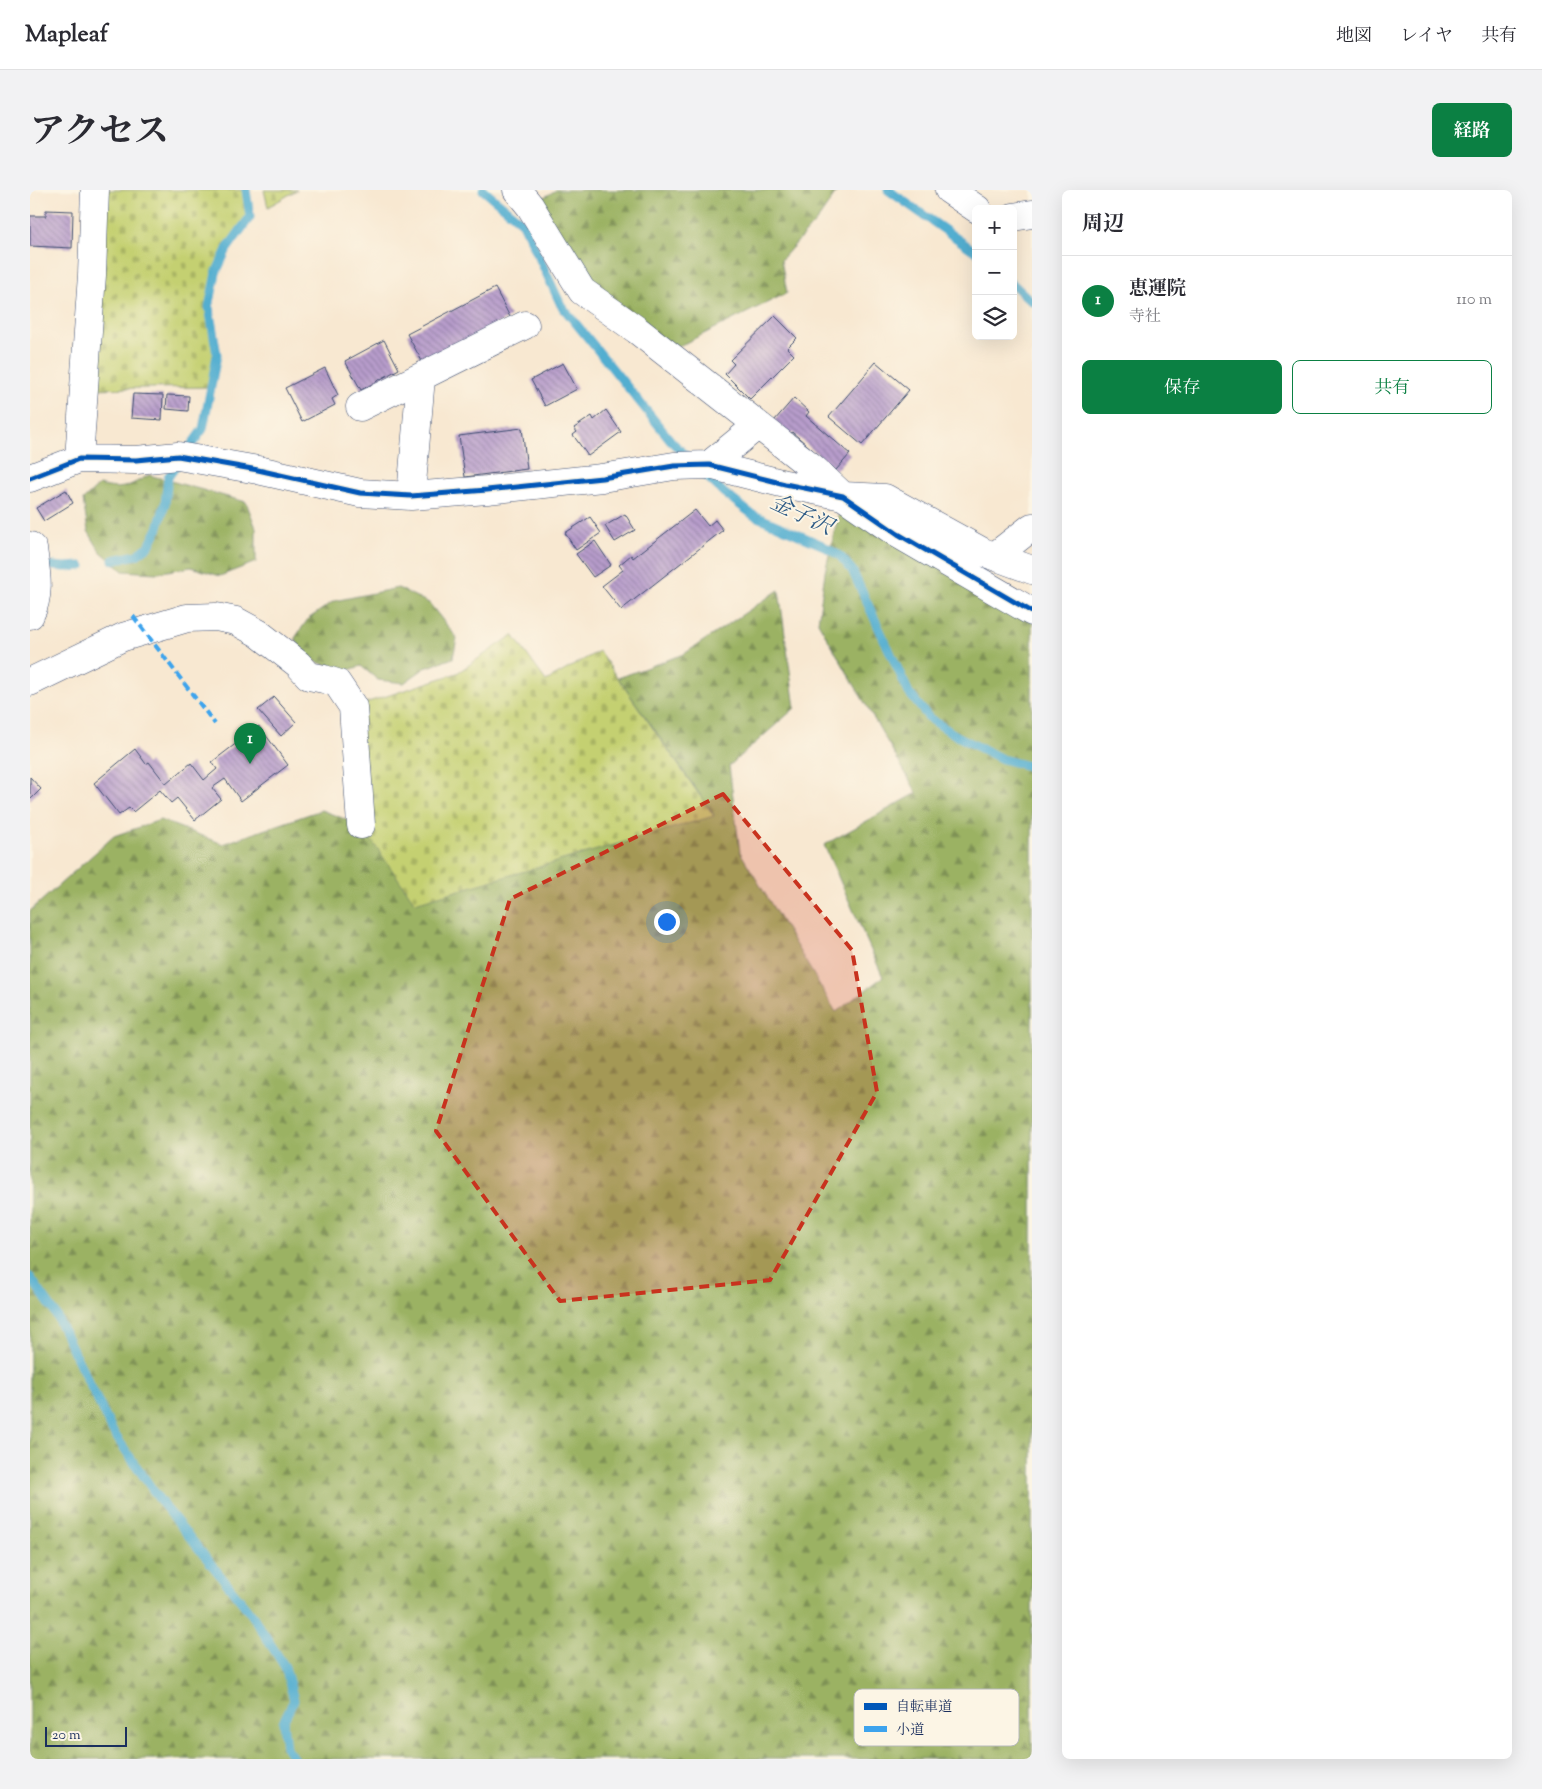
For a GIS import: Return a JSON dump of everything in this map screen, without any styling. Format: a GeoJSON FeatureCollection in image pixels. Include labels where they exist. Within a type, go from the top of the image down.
{"type":"FeatureCollection","features":[{"type":"Feature","properties":{"kind":"street"},"geometry":{"type":"LineString","coordinates":[[79,459],[92,275],[95,190]]}},
{"type":"Feature","properties":{"kind":"street"},"geometry":{"type":"LineString","coordinates":[[517,190],[530,206],[582,290],[813,468],[843,496],[898,534],[1032,612]]}},
{"type":"Feature","properties":{"kind":"street"},"geometry":{"type":"LineString","coordinates":[[949,190],[972,206]]}},
{"type":"Feature","properties":{"kind":"street"},"geometry":{"type":"LineString","coordinates":[[1017,216],[1032,214]]}},
{"type":"Feature","properties":{"kind":"street"},"geometry":{"type":"LineString","coordinates":[[360,408],[524,325]]}},
{"type":"Feature","properties":{"kind":"street"},"geometry":{"type":"LineString","coordinates":[[411,496],[421,377]]}},
{"type":"Feature","properties":{"kind":"street"},"geometry":{"type":"LineString","coordinates":[[709,464],[758,425]]}},
{"type":"Feature","properties":{"kind":"street"},"geometry":{"type":"LineString","coordinates":[[32,472],[79,459],[136,460],[186,458],[258,470],[360,493],[411,496],[566,482],[674,466],[709,464],[785,484],[843,496],[885,498],[983,552],[1032,570]]}},
{"type":"Feature","properties":{"kind":"street"},"geometry":{"type":"LineString","coordinates":[[995,556],[1032,527]]}},
{"type":"Feature","properties":{"kind":"street"},"geometry":{"type":"LineString","coordinates":[[30,546],[33,549],[38,580],[35,606],[30,615]]}},
{"type":"Feature","properties":{"kind":"street"},"geometry":{"type":"LineString","coordinates":[[30,682],[124,637],[187,618],[216,616],[236,621],[258,633],[298,664],[309,676],[324,678],[337,683],[353,707],[361,825]]}},
{"type":"Feature","properties":{"kind":"highlighted area"},"geometry":{"type":"Polygon","coordinates":[[[723,794],[852,950],[877,1092],[770,1280],[560,1301],[436,1131],[510,899],[723,794]]]}},
{"type":"Feature","properties":{"kind":"green space"},"geometry":{"type":"Polygon","coordinates":[[[95,190],[246,190],[250,217],[227,249],[216,273],[209,307],[217,355],[212,387],[84,389],[95,190]]]}},
{"type":"Feature","properties":{"kind":"green space"},"geometry":{"type":"Polygon","coordinates":[[[264,190],[297,190],[268,207],[264,190]]]}},
{"type":"Feature","properties":{"kind":"green space"},"geometry":{"type":"Polygon","coordinates":[[[556,190],[838,190],[819,218],[781,260],[787,293],[665,353],[582,291],[530,206],[556,190]]]}},
{"type":"Feature","properties":{"kind":"green space"},"geometry":{"type":"Polygon","coordinates":[[[149,475],[246,502],[256,528],[256,562],[220,576],[191,567],[156,573],[123,571],[100,551],[88,531],[83,500],[99,485],[114,488],[125,487],[149,475]]]}},
{"type":"Feature","properties":{"kind":"green space"},"geometry":{"type":"Polygon","coordinates":[[[843,496],[1032,612],[1032,1759],[30,1759],[30,911],[114,836],[160,820],[223,844],[321,810],[361,825],[714,815],[618,678],[684,654],[779,590],[795,708],[729,766],[740,852],[836,1012],[883,977],[824,845],[917,793],[818,622],[825,572],[843,496]]]}},
{"type":"Feature","properties":{"kind":"green space"},"geometry":{"type":"Polygon","coordinates":[[[398,588],[429,603],[457,638],[453,658],[425,668],[404,683],[378,680],[361,666],[346,671],[317,662],[302,652],[295,638],[308,619],[334,601],[398,588]]]}},
{"type":"Feature","properties":{"kind":"green space"},"geometry":{"type":"Polygon","coordinates":[[[513,635],[546,681],[599,651],[714,816],[415,903],[361,825],[353,707],[457,673],[513,635]]]}},
{"type":"Feature","properties":{"kind":"building"},"geometry":{"type":"Polygon","coordinates":[[[46,210],[73,211],[72,248],[30,246],[30,216],[46,216],[46,210]]]}},
{"type":"Feature","properties":{"kind":"building"},"geometry":{"type":"Polygon","coordinates":[[[495,288],[510,317],[423,363],[407,334],[495,288]]]}},
{"type":"Feature","properties":{"kind":"building"},"geometry":{"type":"Polygon","coordinates":[[[775,316],[797,338],[787,348],[794,355],[750,399],[725,374],[734,364],[730,360],[775,316]]]}},
{"type":"Feature","properties":{"kind":"building"},"geometry":{"type":"Polygon","coordinates":[[[384,340],[399,369],[361,390],[345,361],[384,340]]]}},
{"type":"Feature","properties":{"kind":"building"},"geometry":{"type":"Polygon","coordinates":[[[876,362],[909,390],[862,445],[829,417],[876,362]]]}},
{"type":"Feature","properties":{"kind":"building"},"geometry":{"type":"Polygon","coordinates":[[[563,363],[577,389],[545,406],[531,380],[563,363]]]}},
{"type":"Feature","properties":{"kind":"building"},"geometry":{"type":"Polygon","coordinates":[[[325,368],[338,395],[332,399],[335,405],[302,422],[285,388],[325,368]]]}},
{"type":"Feature","properties":{"kind":"building"},"geometry":{"type":"Polygon","coordinates":[[[133,394],[163,395],[162,420],[131,418],[133,394]]]}},
{"type":"Feature","properties":{"kind":"building"},"geometry":{"type":"Polygon","coordinates":[[[167,395],[189,396],[188,411],[166,409],[167,395]]]}},
{"type":"Feature","properties":{"kind":"building"},"geometry":{"type":"Polygon","coordinates":[[[794,398],[809,412],[806,416],[850,454],[836,470],[792,432],[790,435],[774,421],[794,398]]]}},
{"type":"Feature","properties":{"kind":"building"},"geometry":{"type":"Polygon","coordinates":[[[606,410],[621,432],[588,456],[573,435],[577,432],[574,428],[592,416],[594,420],[606,410]]]}},
{"type":"Feature","properties":{"kind":"building"},"geometry":{"type":"Polygon","coordinates":[[[522,428],[527,469],[465,477],[459,436],[522,428]]]}},
{"type":"Feature","properties":{"kind":"building"},"geometry":{"type":"Polygon","coordinates":[[[66,490],[73,503],[44,521],[36,508],[66,490]]]}},
{"type":"Feature","properties":{"kind":"building"},"geometry":{"type":"Polygon","coordinates":[[[695,510],[708,526],[715,520],[723,530],[621,610],[602,586],[623,570],[619,565],[631,555],[633,558],[695,510]]]}},
{"type":"Feature","properties":{"kind":"building"},"geometry":{"type":"Polygon","coordinates":[[[625,514],[635,530],[615,542],[605,526],[625,514]]]}},
{"type":"Feature","properties":{"kind":"building"},"geometry":{"type":"Polygon","coordinates":[[[590,517],[601,533],[576,550],[565,533],[590,517]]]}},
{"type":"Feature","properties":{"kind":"building"},"geometry":{"type":"Polygon","coordinates":[[[595,541],[611,565],[593,577],[576,554],[595,541]]]}},
{"type":"Feature","properties":{"kind":"building"},"geometry":{"type":"Polygon","coordinates":[[[274,697],[296,722],[281,736],[258,710],[274,697]]]}},
{"type":"Feature","properties":{"kind":"building"},"geometry":{"type":"Polygon","coordinates":[[[259,726],[288,765],[241,801],[225,779],[212,788],[221,799],[195,820],[177,798],[171,803],[160,790],[133,812],[129,808],[119,815],[94,783],[135,749],[146,764],[149,762],[166,784],[191,763],[204,780],[217,769],[212,762],[259,726]]]}},
{"type":"Feature","properties":{"kind":"building"},"geometry":{"type":"Polygon","coordinates":[[[30,777],[41,789],[30,800],[30,777]]]}},
{"type":"Feature","properties":{"kind":"waterway"},"geometry":{"type":"LineString","coordinates":[[113,560],[137,555],[149,546],[158,528],[165,504],[168,477],[203,429],[217,355],[209,307],[216,273],[227,249],[250,217],[246,190]]}},
{"type":"Feature","properties":{"kind":"waterway","name":"金子沢"},"geometry":{"type":"LineString","coordinates":[[483,190],[523,223],[561,305],[672,442],[690,460]]}},
{"type":"Feature","properties":{"kind":"waterway"},"geometry":{"type":"LineString","coordinates":[[888,190],[973,250]]}},
{"type":"Feature","properties":{"kind":"waterway"},"geometry":{"type":"LineString","coordinates":[[1017,288],[1032,302]]}},
{"type":"Feature","properties":{"kind":"waterway","name":"金子沢"},"geometry":{"type":"LineString","coordinates":[[703,473],[724,493],[753,515],[822,545],[840,556],[852,570],[909,693],[929,718],[957,736],[1002,759],[1032,767]]}},
{"type":"Feature","properties":{"kind":"waterway"},"geometry":{"type":"LineString","coordinates":[[41,565],[81,566]]}},
{"type":"Feature","properties":{"kind":"waterway"},"geometry":{"type":"LineString","coordinates":[[30,1277],[54,1311],[113,1432],[159,1499],[252,1615],[285,1667],[294,1700],[283,1722],[286,1748],[294,1759]]}},
{"type":"Feature","properties":{"kind":"marked path"},"geometry":{"type":"LineString","coordinates":[[133,616],[215,724]]}},
{"type":"Feature","properties":{"kind":"cycle path"},"geometry":{"type":"LineString","coordinates":[[30,478],[79,459],[136,460],[178,456],[258,470],[360,493],[411,496],[602,478],[674,466],[709,465],[843,496],[898,534],[1032,612]]}},
{"type":"Feature","properties":{"kind":"place","name":"恵運院"},"geometry":{"type":"Point","coordinates":[250,764]}}]}
